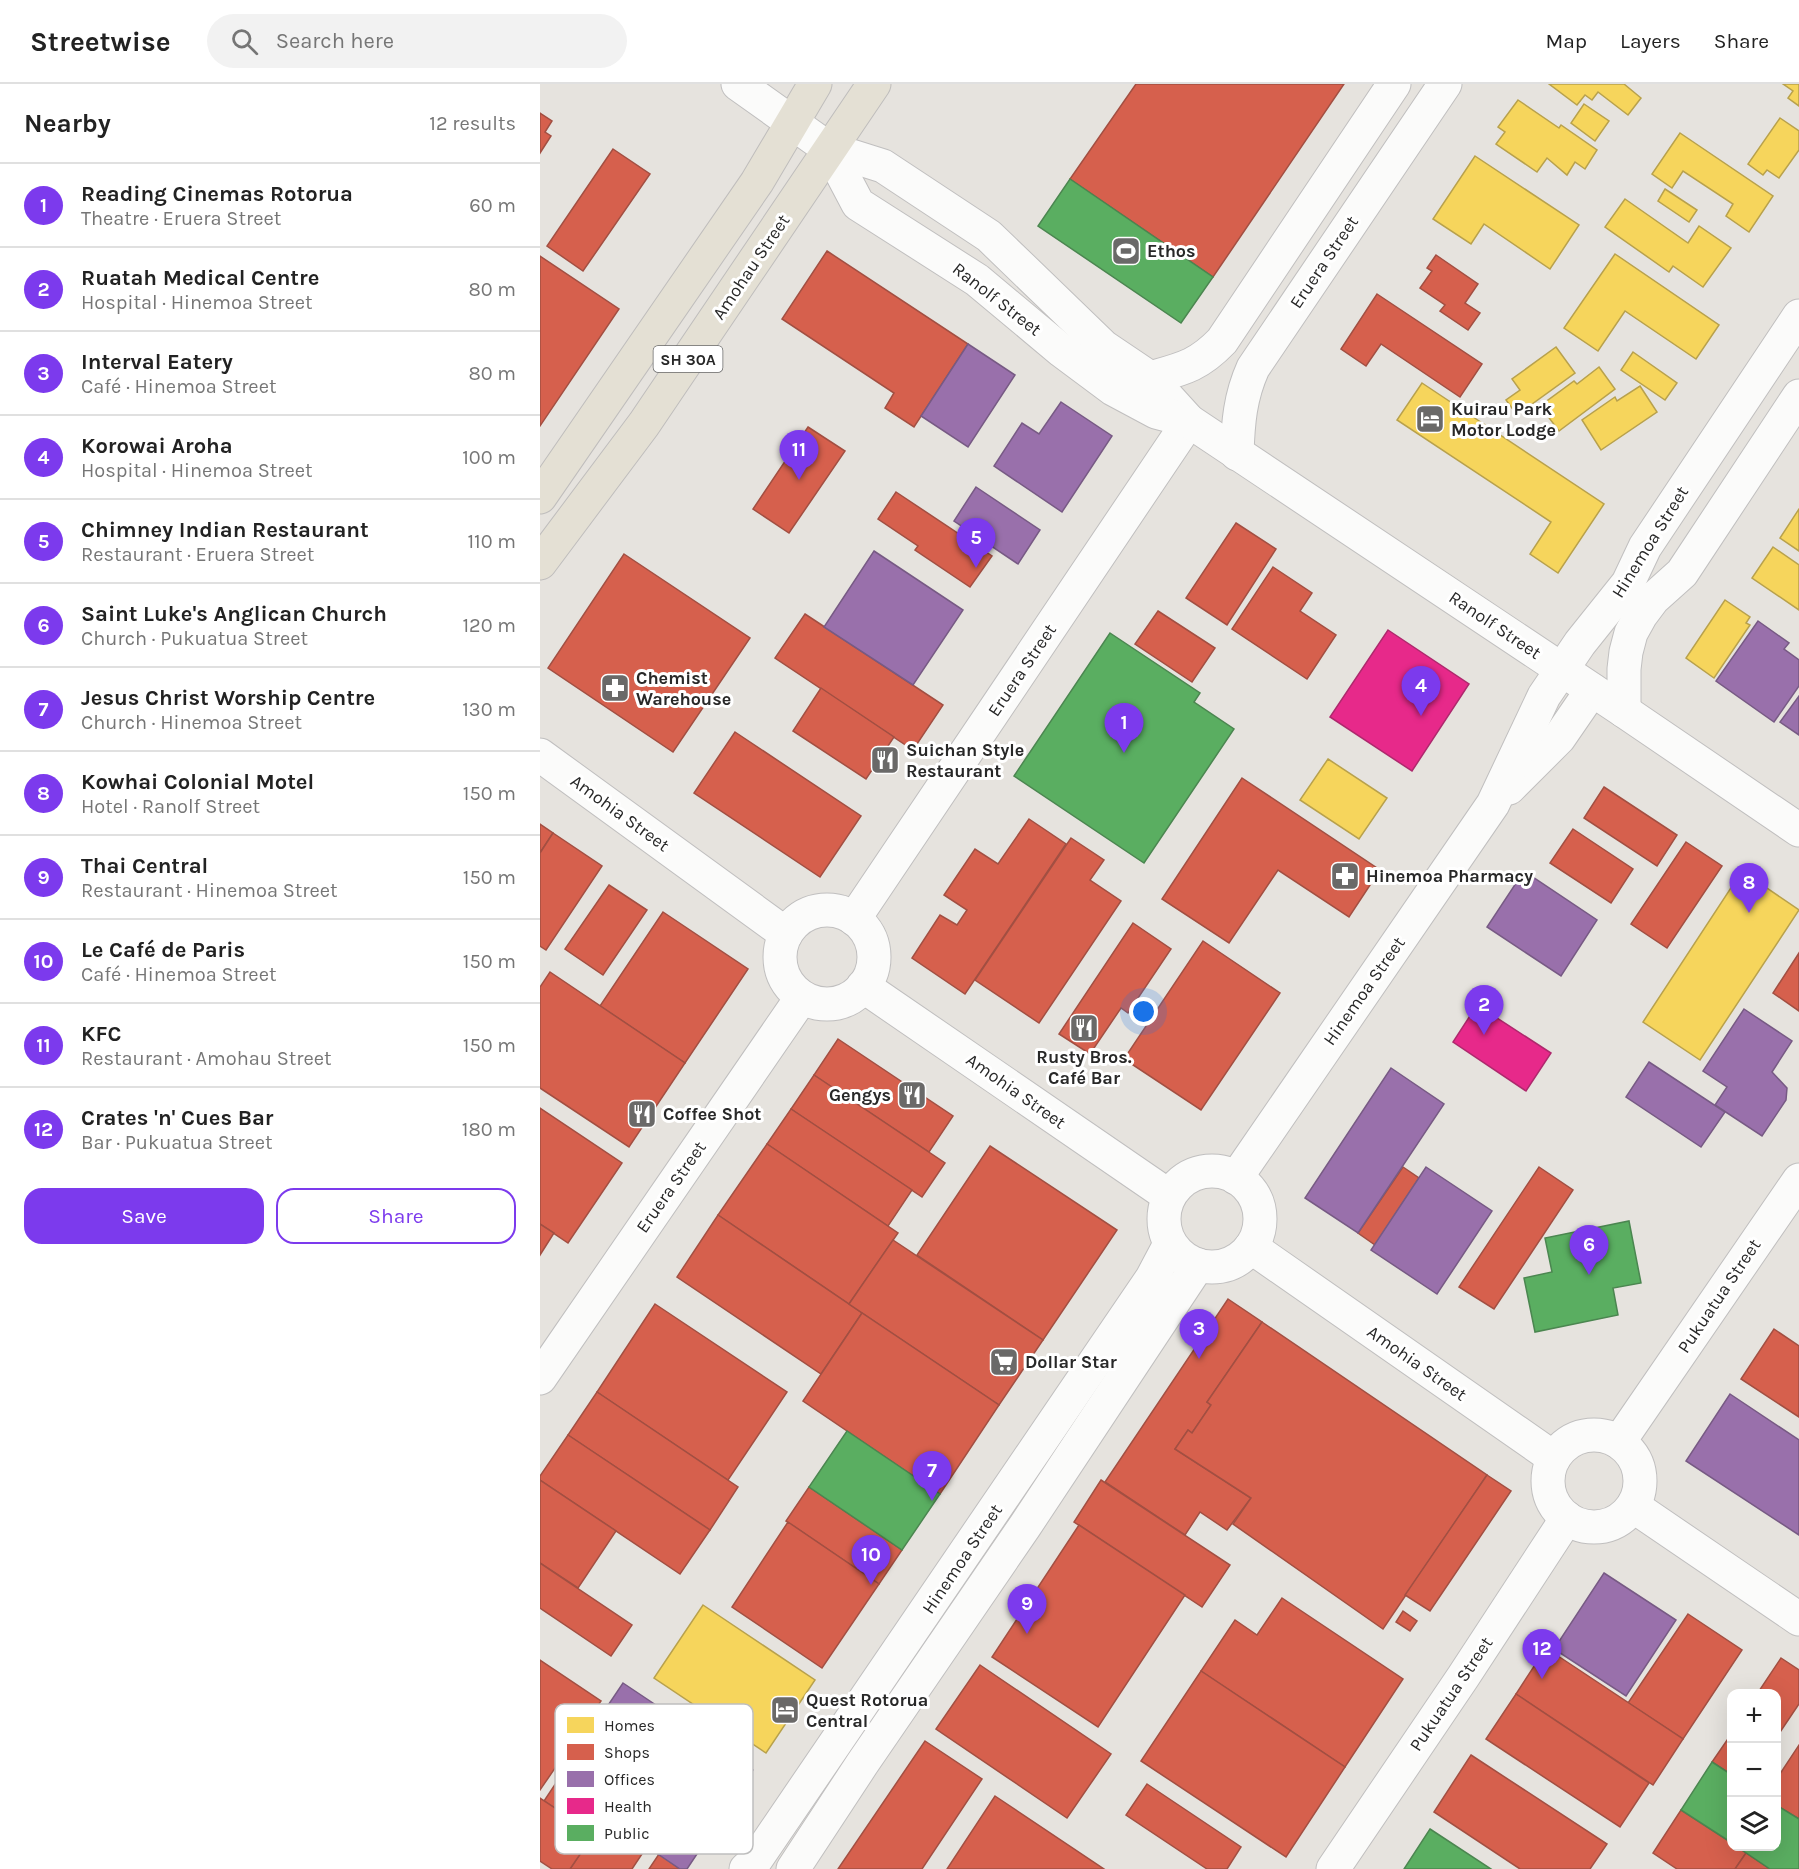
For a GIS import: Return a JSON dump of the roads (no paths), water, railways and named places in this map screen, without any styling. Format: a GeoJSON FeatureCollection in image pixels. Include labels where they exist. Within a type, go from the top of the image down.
{"type":"FeatureCollection","features":[{"type":"Feature","properties":{"kind":"main road","name":"SH 30A"},"geometry":{"type":"LineString","coordinates":[[540,497],[757,182],[815,84]]}},
{"type":"Feature","properties":{"kind":"main road","name":"Amohau Street"},"geometry":{"type":"LineString","coordinates":[[540,563],[644,424],[874,84]]}},
{"type":"Feature","properties":{"kind":"street","name":"Ranolf Street"},"geometry":{"type":"LineString","coordinates":[[738,84],[829,149],[884,166],[989,236],[1104,347],[1150,378],[1189,421],[1799,830]]}},
{"type":"Feature","properties":{"kind":"street"},"geometry":{"type":"LineString","coordinates":[[1150,378],[1186,368],[1208,356],[1222,341],[1394,84]]}},
{"type":"Feature","properties":{"kind":"street","name":"Eruera Street"},"geometry":{"type":"LineString","coordinates":[[1237,454],[1239,413],[1244,389],[1253,368],[1445,84]]}},
{"type":"Feature","properties":{"kind":"street","name":"Ranolf Street"},"geometry":{"type":"LineString","coordinates":[[829,149],[858,204],[977,280],[1062,351],[1113,389],[1156,412],[1189,421]]}},
{"type":"Feature","properties":{"kind":"street","name":"Hinemoa Street"},"geometry":{"type":"LineString","coordinates":[[1236,1178],[1492,804],[1544,696],[1580,643],[1628,583],[1645,547],[1799,315]]}},
{"type":"Feature","properties":{"kind":"street","name":"Hinemoa Street"},"geometry":{"type":"LineString","coordinates":[[1624,711],[1626,652],[1631,633],[1641,615],[1653,599],[1682,573],[1799,396]]}},
{"type":"Feature","properties":{"kind":"street","name":"Eruera Street"},"geometry":{"type":"LineString","coordinates":[[854,919],[1189,421]]}},
{"type":"Feature","properties":{"kind":"street","name":"Hinemoa Street"},"geometry":{"type":"LineString","coordinates":[[1492,804],[1559,738],[1592,690]]}},
{"type":"Feature","properties":{"kind":"street","name":"Amohia Street"},"geometry":{"type":"LineString","coordinates":[[540,755],[786,934]]}},
{"type":"Feature","properties":{"kind":"street"},"geometry":{"type":"LineString","coordinates":[[830,910],[845,914],[854,919],[867,932],[872,941],[874,963],[869,978],[850,998],[835,1003],[823,1004],[802,997],[795,991],[783,972],[781,950],[786,934],[807,914],[830,910]]}},
{"type":"Feature","properties":{"kind":"street","name":"Amohia Street"},"geometry":{"type":"LineString","coordinates":[[863,986],[1169,1196]]}},
{"type":"Feature","properties":{"kind":"street","name":"Eruera Street"},"geometry":{"type":"LineString","coordinates":[[540,1378],[802,997]]}},
{"type":"Feature","properties":{"kind":"street"},"geometry":{"type":"LineString","coordinates":[[1213,1170],[1229,1173],[1243,1182],[1254,1194],[1259,1209],[1258,1232],[1251,1247],[1229,1264],[1215,1267],[1198,1265],[1186,1259],[1170,1244],[1165,1228],[1164,1212],[1169,1196],[1192,1174],[1213,1170]]}},
{"type":"Feature","properties":{"kind":"street","name":"Pukuatua Street"},"geometry":{"type":"LineString","coordinates":[[1619,1442],[1799,1179]]}},
{"type":"Feature","properties":{"kind":"street","name":"Hinemoa Street"},"geometry":{"type":"LineString","coordinates":[[746,1869],[755,1861],[997,1507],[1152,1278],[1170,1244]]}},
{"type":"Feature","properties":{"kind":"street","name":"Amohia Street"},"geometry":{"type":"LineString","coordinates":[[1251,1247],[1554,1458]]}},
{"type":"Feature","properties":{"kind":"street","name":"Hinemoa Street"},"geometry":{"type":"LineString","coordinates":[[793,1869],[1198,1265]]}},
{"type":"Feature","properties":{"kind":"street"},"geometry":{"type":"LineString","coordinates":[[1591,1434],[1606,1436],[1619,1442],[1629,1449],[1640,1471],[1638,1495],[1633,1506],[1610,1524],[1596,1527],[1581,1525],[1567,1518],[1559,1511],[1549,1491],[1548,1479],[1554,1458],[1564,1446],[1576,1438],[1591,1434]]}},
{"type":"Feature","properties":{"kind":"street"},"geometry":{"type":"LineString","coordinates":[[1633,1506],[1799,1619]]}},
{"type":"Feature","properties":{"kind":"street","name":"Pukuatua Street"},"geometry":{"type":"LineString","coordinates":[[1333,1869],[1567,1518]]}},
{"type":"Feature","properties":{"kind":"place","name":"Ethos"},"geometry":{"type":"Point","coordinates":[1126,251]}},
{"type":"Feature","properties":{"kind":"place","name":"Kuirau Park Motor Lodge"},"geometry":{"type":"Point","coordinates":[1430,419]}},
{"type":"Feature","properties":{"kind":"place","name":"KFC"},"geometry":{"type":"Point","coordinates":[799,480]}},
{"type":"Feature","properties":{"kind":"place","name":"Chimney Indian Restaurant"},"geometry":{"type":"Point","coordinates":[976,568]}},
{"type":"Feature","properties":{"kind":"place","name":"Chemist Warehouse"},"geometry":{"type":"Point","coordinates":[615,688]}},
{"type":"Feature","properties":{"kind":"place","name":"Korowai Aroha"},"geometry":{"type":"Point","coordinates":[1421,716]}},
{"type":"Feature","properties":{"kind":"place","name":"Reading Cinemas Rotorua"},"geometry":{"type":"Point","coordinates":[1124,753]}},
{"type":"Feature","properties":{"kind":"place","name":"Suichan Style Restaurant"},"geometry":{"type":"Point","coordinates":[885,760]}},
{"type":"Feature","properties":{"kind":"place","name":"Hinemoa Pharmacy"},"geometry":{"type":"Point","coordinates":[1345,876]}},
{"type":"Feature","properties":{"kind":"place","name":"Kowhai Colonial Motel"},"geometry":{"type":"Point","coordinates":[1749,913]}},
{"type":"Feature","properties":{"kind":"place","name":"Rusty Bros. Café Bar"},"geometry":{"type":"Point","coordinates":[1084,1028]}},
{"type":"Feature","properties":{"kind":"place","name":"Ruatah Medical Centre"},"geometry":{"type":"Point","coordinates":[1484,1035]}},
{"type":"Feature","properties":{"kind":"place","name":"Gengys"},"geometry":{"type":"Point","coordinates":[912,1095]}},
{"type":"Feature","properties":{"kind":"place","name":"Coffee Shot"},"geometry":{"type":"Point","coordinates":[642,1114]}},
{"type":"Feature","properties":{"kind":"place","name":"Saint Luke's Anglican Church"},"geometry":{"type":"Point","coordinates":[1589,1275]}},
{"type":"Feature","properties":{"kind":"place","name":"Interval Eatery"},"geometry":{"type":"Point","coordinates":[1199,1359]}},
{"type":"Feature","properties":{"kind":"place","name":"Dollar Star"},"geometry":{"type":"Point","coordinates":[1004,1362]}},
{"type":"Feature","properties":{"kind":"place","name":"Jesus Christ Worship Centre"},"geometry":{"type":"Point","coordinates":[932,1501]}},
{"type":"Feature","properties":{"kind":"place","name":"Le Café de Paris"},"geometry":{"type":"Point","coordinates":[871,1585]}},
{"type":"Feature","properties":{"kind":"place","name":"Thai Central"},"geometry":{"type":"Point","coordinates":[1027,1634]}},
{"type":"Feature","properties":{"kind":"place","name":"Crates 'n' Cues Bar"},"geometry":{"type":"Point","coordinates":[1542,1679]}},
{"type":"Feature","properties":{"kind":"place","name":"Quest Rotorua Central"},"geometry":{"type":"Point","coordinates":[785,1710]}}]}
